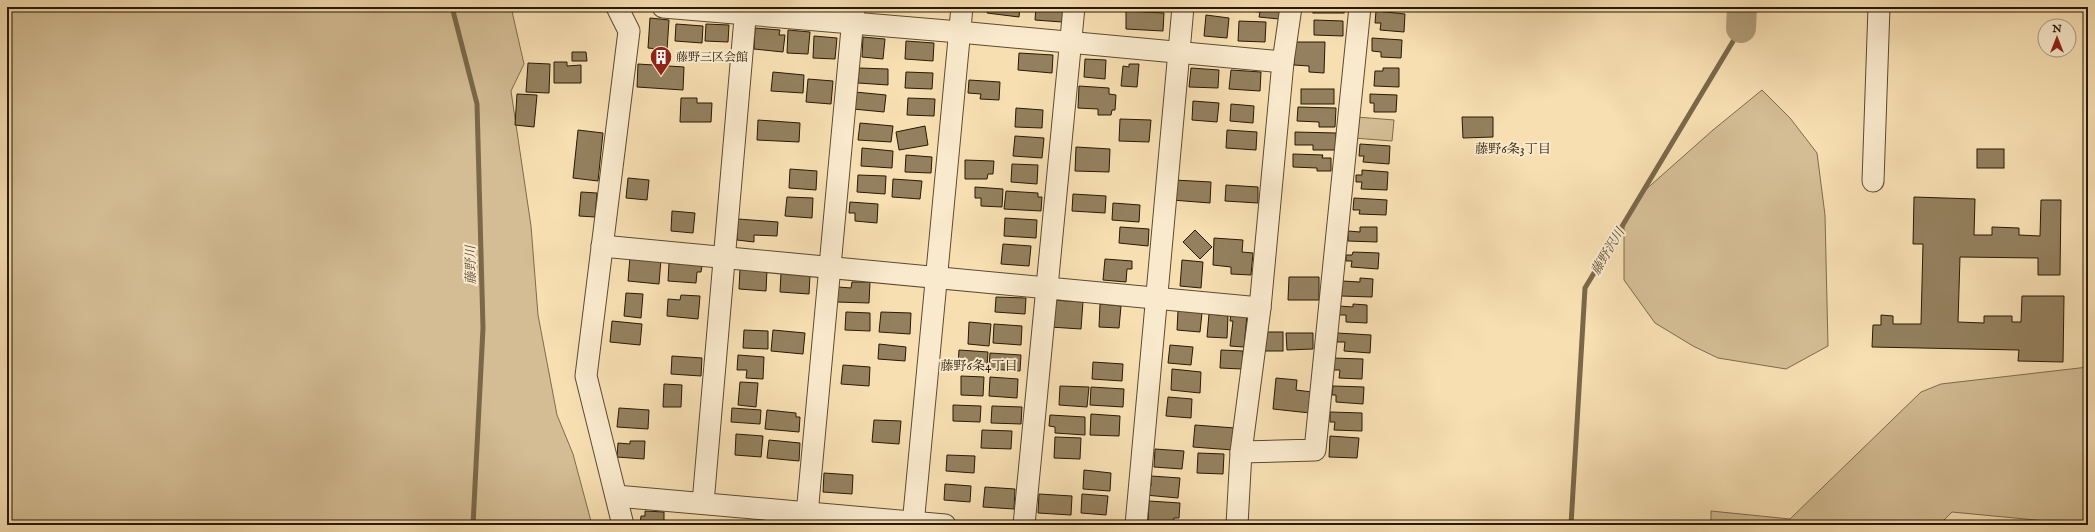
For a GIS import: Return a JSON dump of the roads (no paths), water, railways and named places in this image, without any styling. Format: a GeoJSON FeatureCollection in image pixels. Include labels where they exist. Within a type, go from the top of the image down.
{"type":"FeatureCollection","features":[{"type":"Feature","properties":{"kind":"street"},"geometry":{"type":"LineString","coordinates":[[617,7],[628,31],[586,376],[623,525]]}},
{"type":"Feature","properties":{"kind":"street"},"geometry":{"type":"LineString","coordinates":[[663,7],[853,15],[959,32],[1283,62]]}},
{"type":"Feature","properties":{"kind":"street"},"geometry":{"type":"LineString","coordinates":[[913,523],[962,7]]}},
{"type":"Feature","properties":{"kind":"street"},"geometry":{"type":"LineString","coordinates":[[1024,525],[1074,7]]}},
{"type":"Feature","properties":{"kind":"street"},"geometry":{"type":"LineString","coordinates":[[1136,525],[1183,7]]}},
{"type":"Feature","properties":{"kind":"street"},"geometry":{"type":"LineString","coordinates":[[1237,525],[1241,452],[1260,308],[1283,62],[1291,7]]}},
{"type":"Feature","properties":{"kind":"street"},"geometry":{"type":"LineString","coordinates":[[1241,452],[1315,450],[1360,7]]}},
{"type":"Feature","properties":{"kind":"street"},"geometry":{"type":"LineString","coordinates":[[1873,181],[1880,7]]}},
{"type":"Feature","properties":{"kind":"street"},"geometry":{"type":"LineString","coordinates":[[703,503],[745,10]]}},
{"type":"Feature","properties":{"kind":"street"},"geometry":{"type":"LineString","coordinates":[[806,519],[853,15]]}},
{"type":"Feature","properties":{"kind":"street"},"geometry":{"type":"LineString","coordinates":[[602,246],[936,276],[1260,308]]}},
{"type":"Feature","properties":{"kind":"street"},"geometry":{"type":"LineString","coordinates":[[616,496],[703,503],[806,519],[945,525]]}},
{"type":"Feature","properties":{"kind":"waterway","name":"藤野川"},"geometry":{"type":"LineString","coordinates":[[452,7],[477,104],[483,328],[473,525]]}},
{"type":"Feature","properties":{"kind":"waterway","name":"藤野沢川"},"geometry":{"type":"LineString","coordinates":[[1741,28],[1742,7]]}},
{"type":"Feature","properties":{"kind":"waterway","name":"藤野沢川"},"geometry":{"type":"LineString","coordinates":[[1571,525],[1585,288],[1741,28]]}},
{"type":"Feature","properties":{"kind":"place","name":"藤野三区会館"},"geometry":{"type":"Point","coordinates":[661,76]}},
{"type":"Feature","properties":{"kind":"district","name":"藤野6条3丁目"},"geometry":{"type":"Point","coordinates":[1513,148]}},
{"type":"Feature","properties":{"kind":"district","name":"藤野6条4丁目"},"geometry":{"type":"Point","coordinates":[979,365]}}]}
